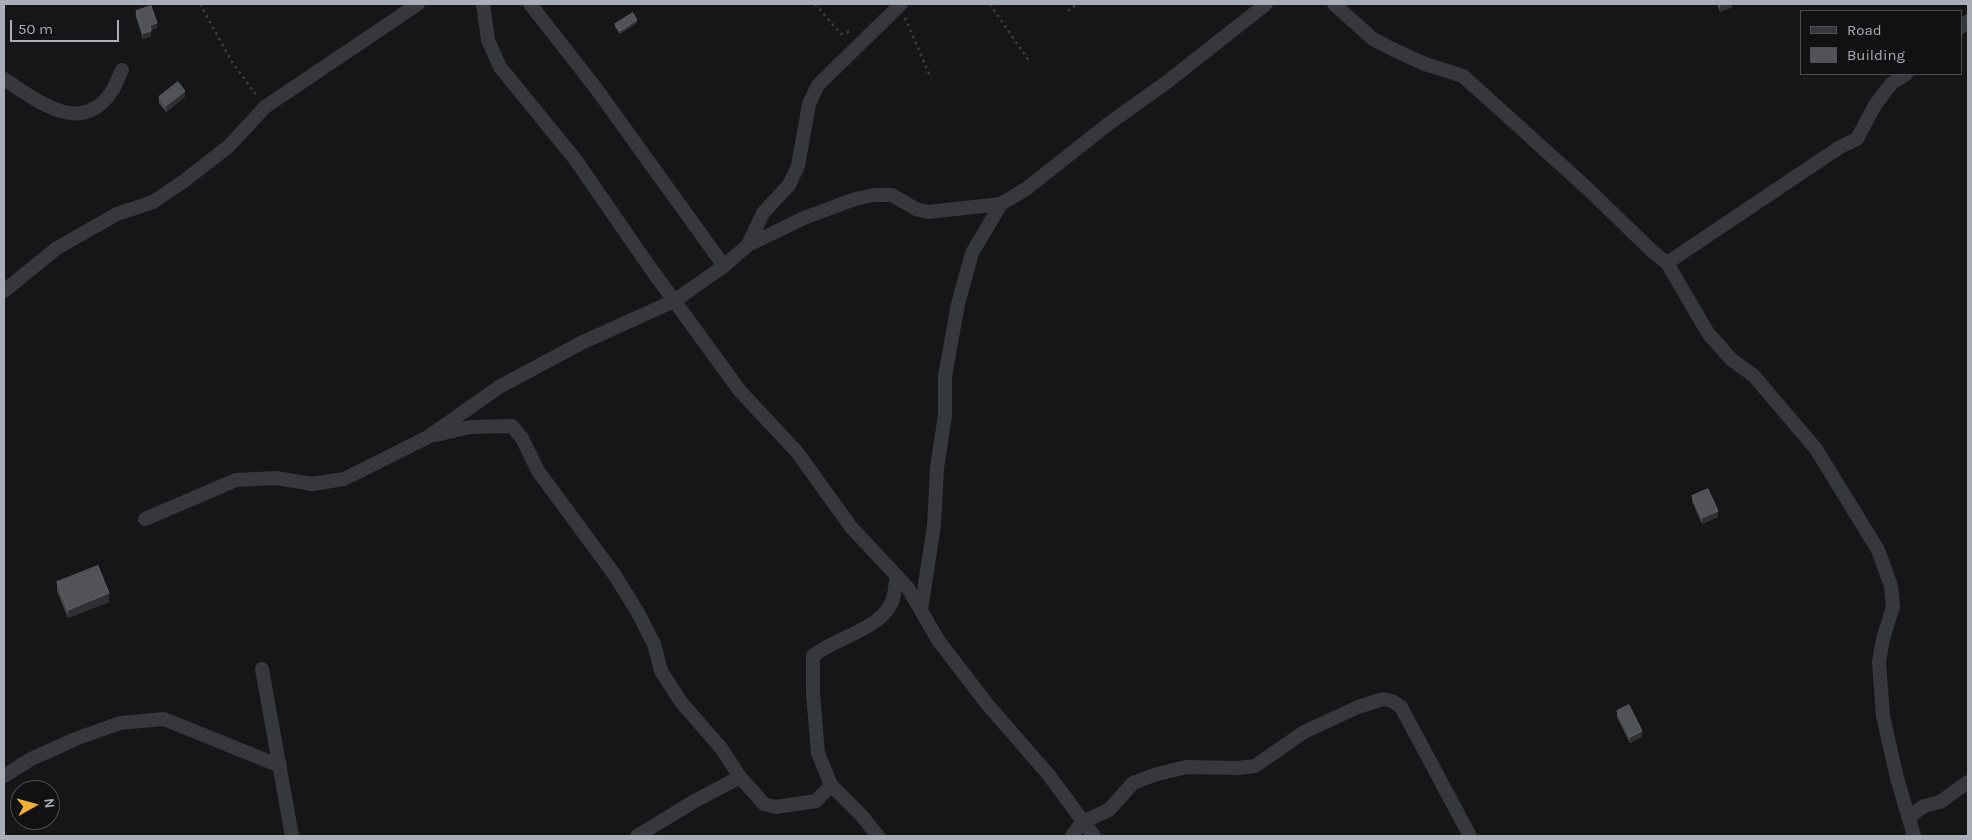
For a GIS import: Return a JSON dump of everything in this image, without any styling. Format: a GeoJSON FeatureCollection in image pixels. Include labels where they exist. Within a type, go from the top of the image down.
{"type":"FeatureCollection","features":[{"type":"Feature","properties":{"kind":"street"},"geometry":{"type":"LineString","coordinates":[[4,290],[57,248],[117,214],[153,202],[184,181],[229,146],[265,107],[418,4]]}},
{"type":"Feature","properties":{"kind":"street"},"geometry":{"type":"LineString","coordinates":[[483,4],[488,40],[500,67],[575,159],[740,391],[797,452],[851,527],[908,588],[944,647],[987,704],[1048,774],[1094,836]]}},
{"type":"Feature","properties":{"kind":"street"},"geometry":{"type":"LineString","coordinates":[[530,4],[595,87],[724,266]]}},
{"type":"Feature","properties":{"kind":"street"},"geometry":{"type":"LineString","coordinates":[[748,246],[763,213],[789,185],[798,166],[809,104],[818,85],[901,4]]}},
{"type":"Feature","properties":{"kind":"street"},"geometry":{"type":"LineString","coordinates":[[144,519],[236,480],[276,478],[312,484],[344,479],[428,436],[499,387],[581,343],[674,300],[724,266],[748,246],[804,218],[854,199],[892,194],[916,209],[928,212],[1000,204],[1026,189],[1107,125],[1168,82],[1266,4]]}},
{"type":"Feature","properties":{"kind":"street"},"geometry":{"type":"LineString","coordinates":[[1334,4],[1373,38],[1394,50],[1425,64],[1463,76],[1588,189],[1653,252],[1668,263],[1708,333],[1732,359],[1754,376],[1816,449],[1878,550],[1891,586],[1893,607],[1883,639],[1879,662],[1883,716],[1897,778],[1914,836]]}},
{"type":"Feature","properties":{"kind":"street"},"geometry":{"type":"LineString","coordinates":[[4,79],[45,105],[61,112],[78,115],[92,110],[112,92],[122,70]]}},
{"type":"Feature","properties":{"kind":"street"},"geometry":{"type":"LineString","coordinates":[[1668,263],[1856,138],[1875,105],[1891,84],[1904,75]]}},
{"type":"Feature","properties":{"kind":"street"},"geometry":{"type":"LineString","coordinates":[[921,610],[934,526],[937,468],[945,415],[945,376],[958,304],[972,253],[1000,204]]}},
{"type":"Feature","properties":{"kind":"street"},"geometry":{"type":"LineString","coordinates":[[428,436],[470,427],[512,426],[522,438],[538,471],[614,574],[637,610],[654,644],[661,670],[682,702],[721,748],[740,777],[764,804],[776,806],[816,801],[831,785]]}},
{"type":"Feature","properties":{"kind":"street"},"geometry":{"type":"LineString","coordinates":[[878,836],[831,785],[818,753],[815,729],[813,656],[824,647],[872,624],[891,604],[898,576]]}},
{"type":"Feature","properties":{"kind":"street"},"geometry":{"type":"LineString","coordinates":[[262,669],[292,836]]}},
{"type":"Feature","properties":{"kind":"street"},"geometry":{"type":"LineString","coordinates":[[1072,836],[1082,822],[1109,810],[1134,783],[1154,774],[1186,767],[1238,768],[1255,766],[1304,732],[1358,707],[1383,699],[1392,701],[1401,707],[1470,836]]}},
{"type":"Feature","properties":{"kind":"street"},"geometry":{"type":"LineString","coordinates":[[4,776],[31,759],[78,738],[120,723],[164,719],[280,766]]}},
{"type":"Feature","properties":{"kind":"street"},"geometry":{"type":"LineString","coordinates":[[637,836],[693,802],[740,777]]}},
{"type":"Feature","properties":{"kind":"street"},"geometry":{"type":"LineString","coordinates":[[1909,817],[1924,806],[1940,802],[1968,782]]}},
{"type":"Feature","properties":{"kind":"path"},"geometry":{"type":"LineString","coordinates":[[200,4],[232,62],[265,107]]}},
{"type":"Feature","properties":{"kind":"path"},"geometry":{"type":"LineString","coordinates":[[815,4],[841,34],[860,28]]}},
{"type":"Feature","properties":{"kind":"path"},"geometry":{"type":"LineString","coordinates":[[901,4],[915,45],[931,78]]}},
{"type":"Feature","properties":{"kind":"path"},"geometry":{"type":"LineString","coordinates":[[990,4],[1029,61]]}},
{"type":"Feature","properties":{"kind":"path"},"geometry":{"type":"LineString","coordinates":[[1068,11],[1077,4]]}},
{"type":"Feature","properties":{"kind":"building"},"geometry":{"type":"Polygon","coordinates":[[[151,6],[157,23],[150,25],[151,31],[143,33],[136,11],[151,6]]]}},
{"type":"Feature","properties":{"kind":"building"},"geometry":{"type":"Polygon","coordinates":[[[633,13],[637,20],[620,31],[615,24],[633,13]]]}},
{"type":"Feature","properties":{"kind":"building"},"geometry":{"type":"Polygon","coordinates":[[[178,82],[185,91],[166,106],[159,97],[178,82]]]}},
{"type":"Feature","properties":{"kind":"building"},"geometry":{"type":"Polygon","coordinates":[[[1708,489],[1718,511],[1702,518],[1692,496],[1708,489]]]}},
{"type":"Feature","properties":{"kind":"building"},"geometry":{"type":"Polygon","coordinates":[[[98,566],[109,593],[68,610],[57,582],[98,566]]]}},
{"type":"Feature","properties":{"kind":"building"},"geometry":{"type":"Polygon","coordinates":[[[1629,705],[1642,731],[1630,737],[1617,711],[1629,705]]]}}]}
